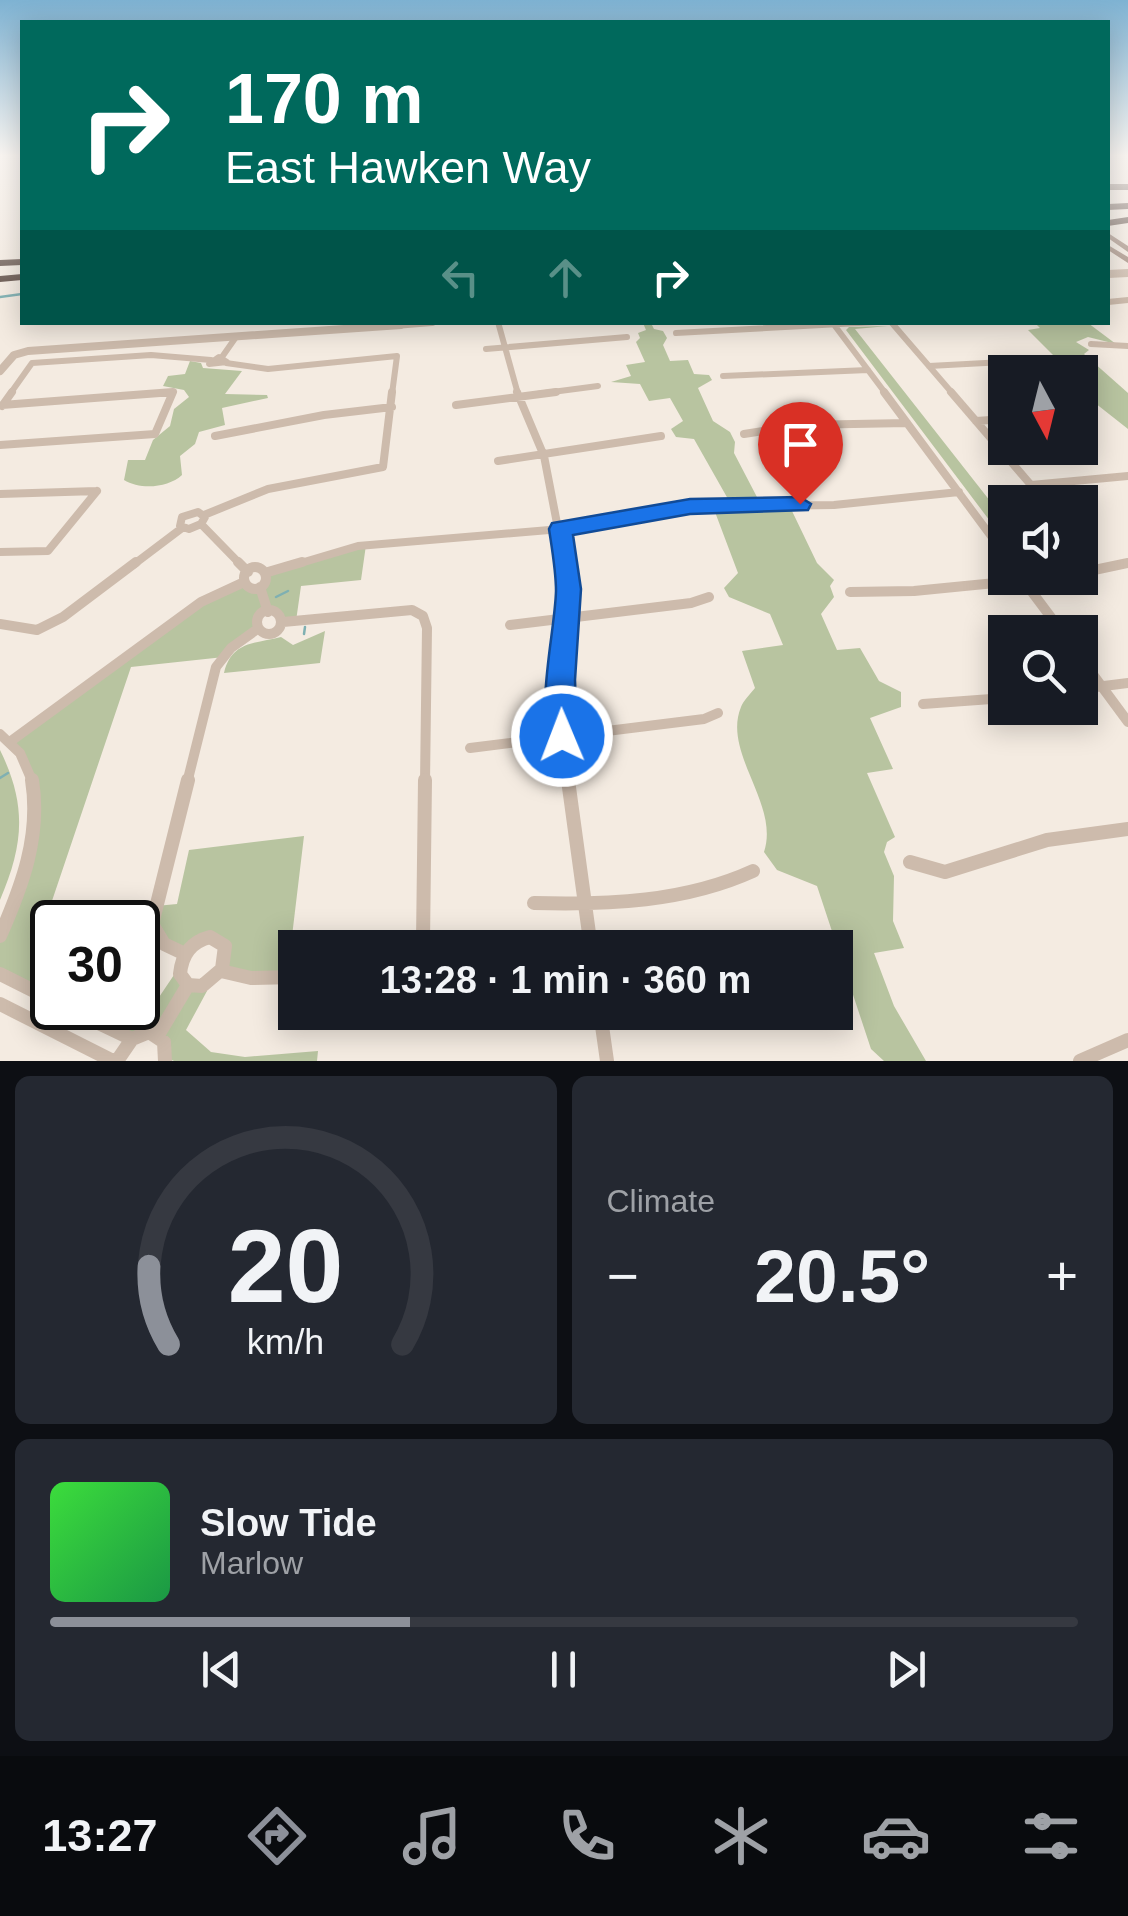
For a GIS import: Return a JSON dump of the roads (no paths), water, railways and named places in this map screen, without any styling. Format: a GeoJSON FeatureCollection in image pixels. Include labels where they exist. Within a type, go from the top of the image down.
{"type":"FeatureCollection","features":[{"type":"Feature","properties":{"kind":"street"},"geometry":{"type":"LineString","coordinates":[[0,371],[14,355],[28,351],[401,325]]}},
{"type":"Feature","properties":{"kind":"street"},"geometry":{"type":"LineString","coordinates":[[498,325],[501,348],[544,456],[560,529],[568,616],[561,680],[562,736],[588,930]]}},
{"type":"Feature","properties":{"kind":"street"},"geometry":{"type":"LineString","coordinates":[[676,334],[802,325]]}},
{"type":"Feature","properties":{"kind":"street"},"geometry":{"type":"LineString","coordinates":[[834,325],[988,532]]}},
{"type":"Feature","properties":{"kind":"street"},"geometry":{"type":"LineString","coordinates":[[894,325],[1030,485]]}},
{"type":"Feature","properties":{"kind":"street"},"geometry":{"type":"LineString","coordinates":[[224,360],[236,337]]}},
{"type":"Feature","properties":{"kind":"street"},"geometry":{"type":"LineString","coordinates":[[486,349],[627,337]]}},
{"type":"Feature","properties":{"kind":"street"},"geometry":{"type":"LineString","coordinates":[[1091,344],[1128,346]]}},
{"type":"Feature","properties":{"kind":"street"},"geometry":{"type":"LineString","coordinates":[[0,624],[37,630],[63,616],[182,528],[231,500],[276,486],[382,467],[397,356],[268,369],[224,360],[152,355],[32,363],[1,406]]}},
{"type":"Feature","properties":{"kind":"street"},"geometry":{"type":"LineString","coordinates":[[929,366],[988,363]]}},
{"type":"Feature","properties":{"kind":"street"},"geometry":{"type":"LineString","coordinates":[[723,376],[868,370]]}},
{"type":"Feature","properties":{"kind":"street"},"geometry":{"type":"LineString","coordinates":[[456,405],[598,386]]}},
{"type":"Feature","properties":{"kind":"street"},"geometry":{"type":"LineString","coordinates":[[0,445],[154,434],[173,392],[1,406]]}},
{"type":"Feature","properties":{"kind":"street"},"geometry":{"type":"LineString","coordinates":[[215,436],[392,406]]}},
{"type":"Feature","properties":{"kind":"street"},"geometry":{"type":"LineString","coordinates":[[976,422],[988,421]]}},
{"type":"Feature","properties":{"kind":"street"},"geometry":{"type":"LineString","coordinates":[[744,434],[760,428],[907,424]]}},
{"type":"Feature","properties":{"kind":"street"},"geometry":{"type":"LineString","coordinates":[[498,461],[661,436]]}},
{"type":"Feature","properties":{"kind":"street"},"geometry":{"type":"LineString","coordinates":[[1041,485],[1128,476]]}},
{"type":"Feature","properties":{"kind":"street"},"geometry":{"type":"LineString","coordinates":[[0,494],[97,491],[48,551],[0,552]]}},
{"type":"Feature","properties":{"kind":"street"},"geometry":{"type":"LineString","coordinates":[[0,936],[31,860],[35,830],[31,780],[5,737],[202,602],[242,583],[248,572],[260,568],[268,572],[358,546],[560,529],[690,507],[834,504],[959,492]]}},
{"type":"Feature","properties":{"kind":"street"},"geometry":{"type":"LineString","coordinates":[[182,528],[180,520],[186,515],[202,520],[248,572]]}},
{"type":"Feature","properties":{"kind":"street"},"geometry":{"type":"LineString","coordinates":[[1098,569],[1128,563]]}},
{"type":"Feature","properties":{"kind":"street"},"geometry":{"type":"LineString","coordinates":[[242,583],[250,588],[260,586],[266,582],[268,572]]}},
{"type":"Feature","properties":{"kind":"street"},"geometry":{"type":"LineString","coordinates":[[850,592],[914,591],[988,583]]}},
{"type":"Feature","properties":{"kind":"street"},"geometry":{"type":"LineString","coordinates":[[260,586],[268,612]]}},
{"type":"Feature","properties":{"kind":"street"},"geometry":{"type":"LineString","coordinates":[[1034,595],[1049,615]]}},
{"type":"Feature","properties":{"kind":"street"},"geometry":{"type":"LineString","coordinates":[[510,625],[692,603],[709,596]]}},
{"type":"Feature","properties":{"kind":"street"},"geometry":{"type":"LineString","coordinates":[[256,630],[268,633],[283,622],[412,610],[424,616],[427,628],[423,930]]}},
{"type":"Feature","properties":{"kind":"street"},"geometry":{"type":"LineString","coordinates":[[184,954],[164,944],[152,931],[216,667],[231,648],[256,630],[257,620],[268,612],[280,613],[283,622]]}},
{"type":"Feature","properties":{"kind":"street"},"geometry":{"type":"LineString","coordinates":[[1098,681],[1128,722]]}},
{"type":"Feature","properties":{"kind":"street"},"geometry":{"type":"LineString","coordinates":[[1098,687],[1128,683]]}},
{"type":"Feature","properties":{"kind":"street"},"geometry":{"type":"LineString","coordinates":[[923,704],[988,699]]}},
{"type":"Feature","properties":{"kind":"street"},"geometry":{"type":"LineString","coordinates":[[470,748],[704,719],[718,713]]}},
{"type":"Feature","properties":{"kind":"street"},"geometry":{"type":"LineString","coordinates":[[910,862],[945,872],[1047,840],[1128,829]]}},
{"type":"Feature","properties":{"kind":"street"},"geometry":{"type":"LineString","coordinates":[[534,904],[585,906],[729,884],[753,871]]}},
{"type":"Feature","properties":{"kind":"street"},"geometry":{"type":"LineString","coordinates":[[202,938],[216,938],[226,953],[220,971],[202,986],[188,985],[180,974],[184,954],[202,938]]}},
{"type":"Feature","properties":{"kind":"street"},"geometry":{"type":"LineString","coordinates":[[220,971],[251,978],[278,978]]}},
{"type":"Feature","properties":{"kind":"street"},"geometry":{"type":"LineString","coordinates":[[0,974],[30,989]]}},
{"type":"Feature","properties":{"kind":"street"},"geometry":{"type":"LineString","coordinates":[[158,1035],[188,985]]}},
{"type":"Feature","properties":{"kind":"street"},"geometry":{"type":"LineString","coordinates":[[0,1004],[115,1061],[132,1039],[149,1032],[158,1035],[166,1044],[168,1060]]}},
{"type":"Feature","properties":{"kind":"street"},"geometry":{"type":"LineString","coordinates":[[113,1030],[132,1039]]}},
{"type":"Feature","properties":{"kind":"street"},"geometry":{"type":"LineString","coordinates":[[603,1030],[607,1061]]}},
{"type":"Feature","properties":{"kind":"street"},"geometry":{"type":"LineString","coordinates":[[1080,1061],[1128,1040]]}},
{"type":"Feature","properties":{"kind":"waterway"},"geometry":{"type":"LineString","coordinates":[[0,297],[20,294]]}},
{"type":"Feature","properties":{"kind":"waterway"},"geometry":{"type":"LineString","coordinates":[[276,597],[288,591]]}},
{"type":"Feature","properties":{"kind":"waterway"},"geometry":{"type":"LineString","coordinates":[[304,634],[305,627]]}},
{"type":"Feature","properties":{"kind":"waterway"},"geometry":{"type":"LineString","coordinates":[[0,778],[8,773]]}}]}
